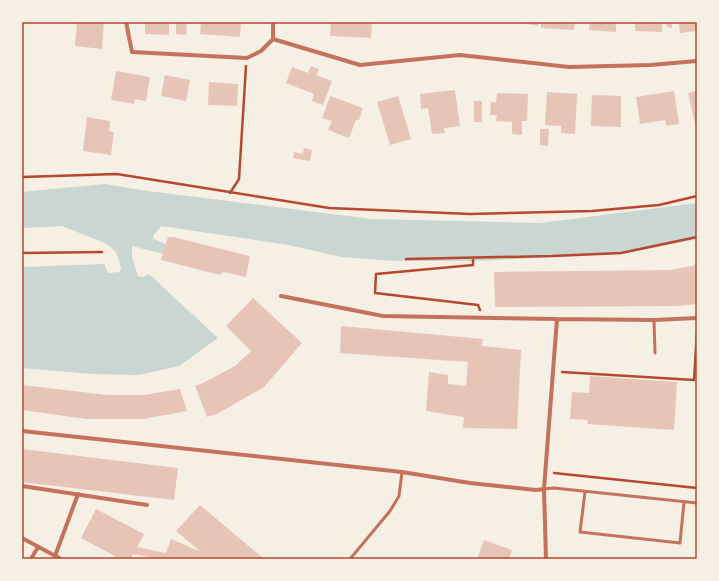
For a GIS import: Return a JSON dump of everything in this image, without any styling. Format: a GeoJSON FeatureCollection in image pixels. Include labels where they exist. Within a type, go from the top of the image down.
{"type":"FeatureCollection","features":[{"type":"Feature","properties":{"kind":"street"},"geometry":{"type":"LineString","coordinates":[[126,22],[132,52],[247,58],[261,52],[273,39],[273,22]]}},
{"type":"Feature","properties":{"kind":"street"},"geometry":{"type":"LineString","coordinates":[[273,39],[360,65],[460,55],[569,67],[650,65],[697,61]]}},
{"type":"Feature","properties":{"kind":"street"},"geometry":{"type":"LineString","coordinates":[[281,296],[383,316],[557,320],[654,320],[697,318]]}},
{"type":"Feature","properties":{"kind":"street"},"geometry":{"type":"LineString","coordinates":[[546,559],[544,489],[557,320]]}},
{"type":"Feature","properties":{"kind":"street"},"geometry":{"type":"LineString","coordinates":[[22,431],[402,472],[470,483],[544,489]]}},
{"type":"Feature","properties":{"kind":"street"},"geometry":{"type":"LineString","coordinates":[[22,486],[147,505]]}},
{"type":"Feature","properties":{"kind":"street"},"geometry":{"type":"LineString","coordinates":[[55,556],[78,494]]}},
{"type":"Feature","properties":{"kind":"street"},"geometry":{"type":"LineString","coordinates":[[22,538],[61,559]]}},
{"type":"Feature","properties":{"kind":"street"},"geometry":{"type":"LineString","coordinates":[[31,559],[38,547]]}},
{"type":"Feature","properties":{"kind":"lane"},"geometry":{"type":"LineString","coordinates":[[654,320],[655,353]]}},
{"type":"Feature","properties":{"kind":"lane"},"geometry":{"type":"LineString","coordinates":[[350,559],[390,511],[399,496],[402,472]]}},
{"type":"Feature","properties":{"kind":"lane"},"geometry":{"type":"LineString","coordinates":[[544,489],[554,488],[697,503]]}},
{"type":"Feature","properties":{"kind":"lane"},"geometry":{"type":"LineString","coordinates":[[585,492],[580,532],[680,543],[684,502]]}},
{"type":"Feature","properties":{"kind":"path"},"geometry":{"type":"LineString","coordinates":[[230,193],[239,179],[247,58]]}},
{"type":"Feature","properties":{"kind":"path"},"geometry":{"type":"LineString","coordinates":[[22,177],[117,174],[328,208],[470,214],[592,212],[659,205],[697,196]]}},
{"type":"Feature","properties":{"kind":"path"},"geometry":{"type":"LineString","coordinates":[[406,259],[621,253],[697,237]]}},
{"type":"Feature","properties":{"kind":"path"},"geometry":{"type":"LineString","coordinates":[[22,253],[102,252]]}},
{"type":"Feature","properties":{"kind":"path"},"geometry":{"type":"LineString","coordinates":[[473,258],[474,265],[376,274],[375,293],[478,305],[482,318]]}},
{"type":"Feature","properties":{"kind":"path"},"geometry":{"type":"LineString","coordinates":[[553,371],[694,380],[697,332]]}},
{"type":"Feature","properties":{"kind":"path"},"geometry":{"type":"LineString","coordinates":[[545,472],[697,488]]}},
{"type":"Feature","properties":{"kind":"shaded area"},"geometry":{"type":"Polygon","coordinates":[[[105,184],[148,191],[371,219],[541,223],[697,203],[697,239],[621,254],[473,261],[396,261],[341,257],[289,245],[161,226],[153,236],[154,239],[166,244],[164,254],[132,246],[132,257],[138,276],[143,277],[149,274],[218,338],[179,366],[139,375],[92,374],[22,368],[22,267],[104,264],[108,273],[119,272],[121,268],[116,252],[105,243],[62,226],[22,228],[22,192],[105,184]]]}},
{"type":"Feature","properties":{"kind":"building"},"geometry":{"type":"Polygon","coordinates":[[[77,22],[104,22],[102,49],[75,46],[77,22]]]}},
{"type":"Feature","properties":{"kind":"building"},"geometry":{"type":"Polygon","coordinates":[[[145,22],[169,22],[169,35],[145,34],[145,22]]]}},
{"type":"Feature","properties":{"kind":"building"},"geometry":{"type":"Polygon","coordinates":[[[176,22],[187,22],[186,35],[176,34],[176,22]]]}},
{"type":"Feature","properties":{"kind":"building"},"geometry":{"type":"Polygon","coordinates":[[[201,22],[241,22],[240,37],[200,34],[201,22]]]}},
{"type":"Feature","properties":{"kind":"building"},"geometry":{"type":"Polygon","coordinates":[[[331,22],[372,22],[371,38],[330,36],[331,22]]]}},
{"type":"Feature","properties":{"kind":"building"},"geometry":{"type":"Polygon","coordinates":[[[516,22],[538,22],[538,26],[516,22]]]}},
{"type":"Feature","properties":{"kind":"building"},"geometry":{"type":"Polygon","coordinates":[[[541,22],[575,22],[574,30],[541,28],[541,22]]]}},
{"type":"Feature","properties":{"kind":"building"},"geometry":{"type":"Polygon","coordinates":[[[590,22],[616,22],[616,32],[589,30],[590,22]]]}},
{"type":"Feature","properties":{"kind":"building"},"geometry":{"type":"Polygon","coordinates":[[[635,22],[662,22],[662,32],[635,31],[635,22]]]}},
{"type":"Feature","properties":{"kind":"building"},"geometry":{"type":"Polygon","coordinates":[[[667,22],[672,22],[672,28],[667,27],[667,22]]]}},
{"type":"Feature","properties":{"kind":"building"},"geometry":{"type":"Polygon","coordinates":[[[679,22],[697,22],[697,31],[680,33],[679,22]]]}},
{"type":"Feature","properties":{"kind":"building"},"geometry":{"type":"Polygon","coordinates":[[[311,66],[319,69],[316,75],[332,81],[323,105],[312,101],[314,94],[286,83],[292,67],[308,73],[311,66]]]}},
{"type":"Feature","properties":{"kind":"building"},"geometry":{"type":"Polygon","coordinates":[[[116,71],[150,77],[146,101],[135,99],[134,104],[111,100],[116,71]]]}},
{"type":"Feature","properties":{"kind":"building"},"geometry":{"type":"Polygon","coordinates":[[[165,75],[190,80],[186,101],[161,96],[165,75]]]}},
{"type":"Feature","properties":{"kind":"building"},"geometry":{"type":"Polygon","coordinates":[[[209,82],[238,84],[237,106],[208,105],[209,82]]]}},
{"type":"Feature","properties":{"kind":"building"},"geometry":{"type":"Polygon","coordinates":[[[455,90],[460,126],[444,128],[445,133],[432,134],[428,108],[421,109],[420,94],[455,90]]]}},
{"type":"Feature","properties":{"kind":"building"},"geometry":{"type":"Polygon","coordinates":[[[674,91],[679,124],[666,126],[665,120],[640,124],[636,97],[674,91]]]}},
{"type":"Feature","properties":{"kind":"building"},"geometry":{"type":"Polygon","coordinates":[[[697,91],[697,123],[695,124],[688,93],[697,91]]]}},
{"type":"Feature","properties":{"kind":"building"},"geometry":{"type":"Polygon","coordinates":[[[547,92],[577,94],[575,134],[561,133],[561,126],[545,125],[547,92]]]}},
{"type":"Feature","properties":{"kind":"building"},"geometry":{"type":"Polygon","coordinates":[[[497,93],[528,94],[527,121],[522,121],[522,135],[512,134],[512,122],[496,121],[497,115],[490,115],[491,102],[496,102],[497,93]]]}},
{"type":"Feature","properties":{"kind":"building"},"geometry":{"type":"Polygon","coordinates":[[[592,95],[621,96],[621,127],[591,126],[592,95]]]}},
{"type":"Feature","properties":{"kind":"building"},"geometry":{"type":"Polygon","coordinates":[[[330,96],[363,108],[359,120],[356,120],[349,138],[328,130],[332,121],[322,118],[330,96]]]}},
{"type":"Feature","properties":{"kind":"building"},"geometry":{"type":"Polygon","coordinates":[[[398,96],[411,139],[390,145],[377,102],[398,96]]]}},
{"type":"Feature","properties":{"kind":"building"},"geometry":{"type":"Polygon","coordinates":[[[474,101],[482,101],[482,122],[474,122],[474,101]]]}},
{"type":"Feature","properties":{"kind":"building"},"geometry":{"type":"Polygon","coordinates":[[[87,117],[110,121],[109,131],[114,132],[111,155],[83,151],[87,117]]]}},
{"type":"Feature","properties":{"kind":"building"},"geometry":{"type":"Polygon","coordinates":[[[540,129],[549,129],[548,146],[540,145],[540,129]]]}},
{"type":"Feature","properties":{"kind":"building"},"geometry":{"type":"Polygon","coordinates":[[[304,148],[312,150],[310,161],[293,158],[294,152],[303,154],[304,148]]]}},
{"type":"Feature","properties":{"kind":"building"},"geometry":{"type":"Polygon","coordinates":[[[168,237],[250,256],[246,277],[223,272],[220,275],[161,260],[168,237]]]}},
{"type":"Feature","properties":{"kind":"building"},"geometry":{"type":"Polygon","coordinates":[[[697,265],[697,304],[679,306],[495,307],[494,272],[670,270],[697,265]]]}},
{"type":"Feature","properties":{"kind":"building"},"geometry":{"type":"Polygon","coordinates":[[[253,298],[302,343],[264,387],[217,414],[207,417],[195,386],[235,366],[251,351],[226,326],[253,298]]]}},
{"type":"Feature","properties":{"kind":"building"},"geometry":{"type":"Polygon","coordinates":[[[341,326],[483,339],[482,346],[521,350],[517,429],[463,428],[464,417],[426,411],[429,372],[448,375],[448,384],[466,386],[468,362],[340,353],[341,326]]]}},
{"type":"Feature","properties":{"kind":"building"},"geometry":{"type":"Polygon","coordinates":[[[590,376],[677,382],[674,430],[587,424],[588,420],[570,419],[572,392],[589,393],[590,376]]]}},
{"type":"Feature","properties":{"kind":"building"},"geometry":{"type":"Polygon","coordinates":[[[22,385],[107,395],[144,395],[180,389],[187,411],[143,419],[86,419],[22,410],[22,385]]]}},
{"type":"Feature","properties":{"kind":"building"},"geometry":{"type":"Polygon","coordinates":[[[22,449],[178,468],[174,500],[22,482],[22,449]]]}},
{"type":"Feature","properties":{"kind":"building"},"geometry":{"type":"Polygon","coordinates":[[[200,505],[264,559],[161,559],[133,554],[131,559],[120,559],[81,538],[96,509],[144,534],[137,547],[166,553],[171,539],[201,552],[176,531],[200,505]]]}},
{"type":"Feature","properties":{"kind":"building"},"geometry":{"type":"Polygon","coordinates":[[[484,540],[512,550],[509,559],[477,559],[484,540]]]}}]}
